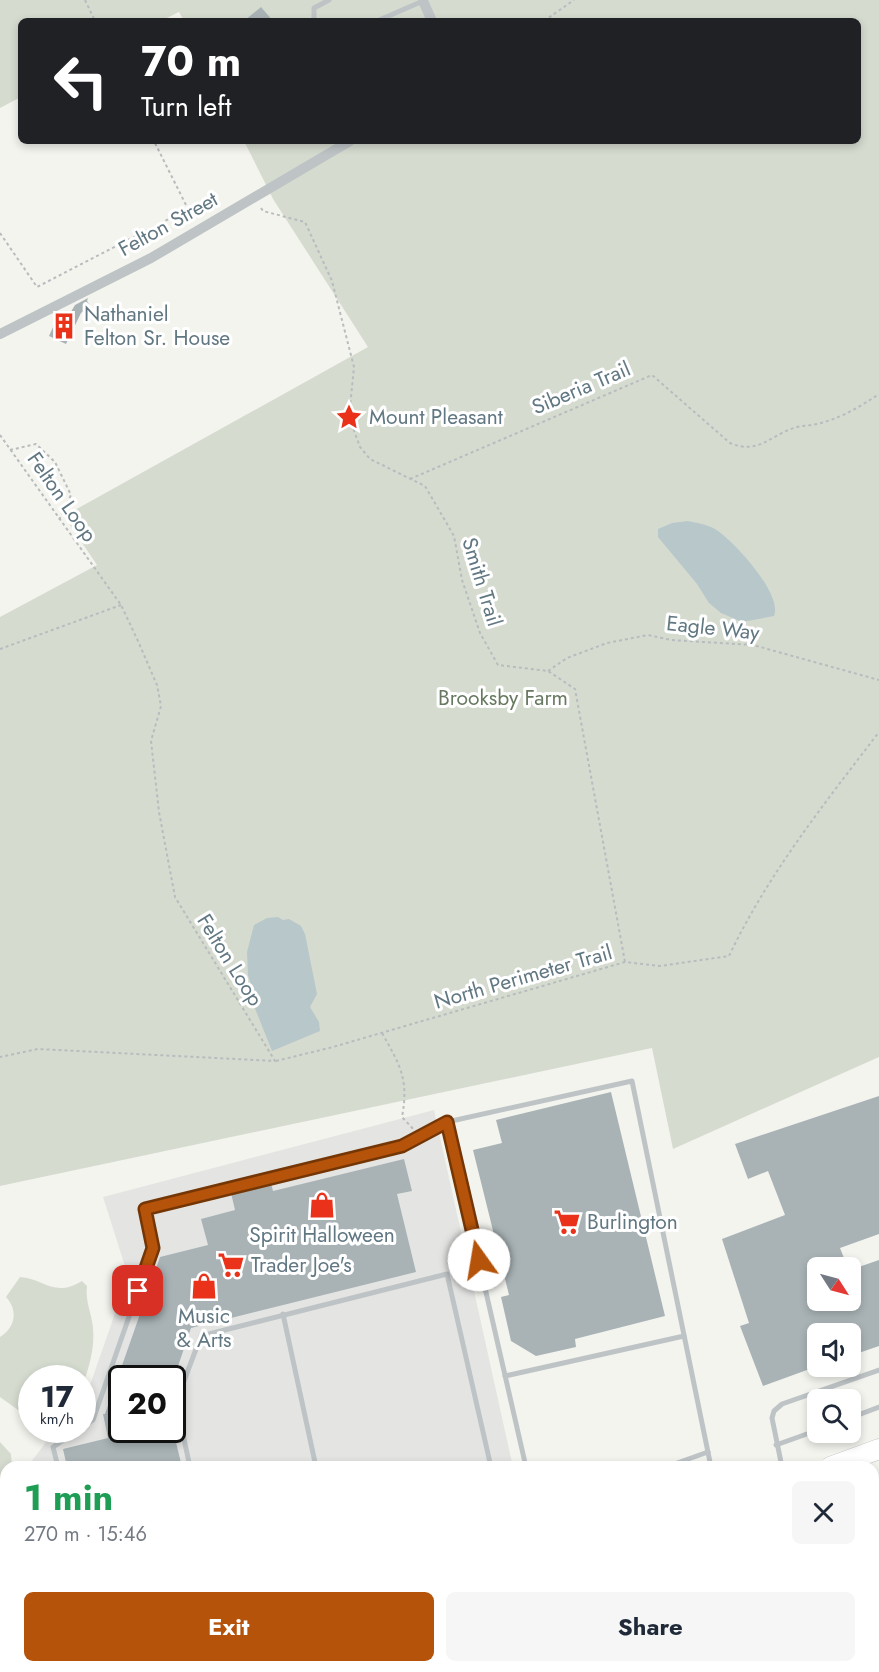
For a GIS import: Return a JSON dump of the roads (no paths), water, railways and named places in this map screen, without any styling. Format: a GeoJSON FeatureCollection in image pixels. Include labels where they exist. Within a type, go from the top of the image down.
{"type":"FeatureCollection","features":[{"type":"Feature","properties":{"kind":"highway"},"geometry":{"type":"LineString","coordinates":[[846,1461],[879,1449]]}},
{"type":"Feature","properties":{"kind":"street"},"geometry":{"type":"LineString","coordinates":[[423,0],[431,18]]}},
{"type":"Feature","properties":{"kind":"street","name":"Felton Street"},"geometry":{"type":"LineString","coordinates":[[0,334],[151,258],[345,144]]}},
{"type":"Feature","properties":{"kind":"lane"},"geometry":{"type":"LineString","coordinates":[[314,18],[314,8],[330,0]]}},
{"type":"Feature","properties":{"kind":"lane"},"geometry":{"type":"LineString","coordinates":[[384,18],[423,0]]}},
{"type":"Feature","properties":{"kind":"lane"},"geometry":{"type":"LineString","coordinates":[[96,1411],[153,1248],[145,1209],[402,1146],[447,1122],[632,1081],[710,1461]]}},
{"type":"Feature","properties":{"kind":"lane"},"geometry":{"type":"LineString","coordinates":[[447,1122],[525,1461]]}},
{"type":"Feature","properties":{"kind":"lane"},"geometry":{"type":"LineString","coordinates":[[189,1461],[176,1402],[201,1336],[447,1274],[490,1461]]}},
{"type":"Feature","properties":{"kind":"lane"},"geometry":{"type":"LineString","coordinates":[[283,1314],[315,1461]]}},
{"type":"Feature","properties":{"kind":"lane"},"geometry":{"type":"LineString","coordinates":[[505,1376],[684,1335]]}},
{"type":"Feature","properties":{"kind":"lane"},"geometry":{"type":"LineString","coordinates":[[780,1461],[772,1418],[774,1411],[782,1404],[879,1370]]}},
{"type":"Feature","properties":{"kind":"lane"},"geometry":{"type":"LineString","coordinates":[[861,1414],[879,1407]]}},
{"type":"Feature","properties":{"kind":"lane"},"geometry":{"type":"LineString","coordinates":[[776,1445],[807,1434]]}},
{"type":"Feature","properties":{"kind":"lane"},"geometry":{"type":"LineString","coordinates":[[56,1461],[53,1447],[59,1443]]}},
{"type":"Feature","properties":{"kind":"lane"},"geometry":{"type":"LineString","coordinates":[[683,1461],[708,1452]]}},
{"type":"Feature","properties":{"kind":"place","name":"Nathaniel Felton Sr. House"},"geometry":{"type":"Point","coordinates":[64,326]}},
{"type":"Feature","properties":{"kind":"place","name":"Mount Pleasant"},"geometry":{"type":"Point","coordinates":[349,417]}},
{"type":"Feature","properties":{"kind":"place","name":"Spirit Halloween"},"geometry":{"type":"Point","coordinates":[322,1205]}},
{"type":"Feature","properties":{"kind":"place","name":"Burlington"},"geometry":{"type":"Point","coordinates":[567,1222]}},
{"type":"Feature","properties":{"kind":"place","name":"Trader Joe's"},"geometry":{"type":"Point","coordinates":[231,1265]}},
{"type":"Feature","properties":{"kind":"place","name":"Music & Arts"},"geometry":{"type":"Point","coordinates":[204,1286]}},
{"type":"Feature","properties":{"kind":"park label","name":"Brooksby Farm"},"geometry":{"type":"Point","coordinates":[503,698]}}]}
